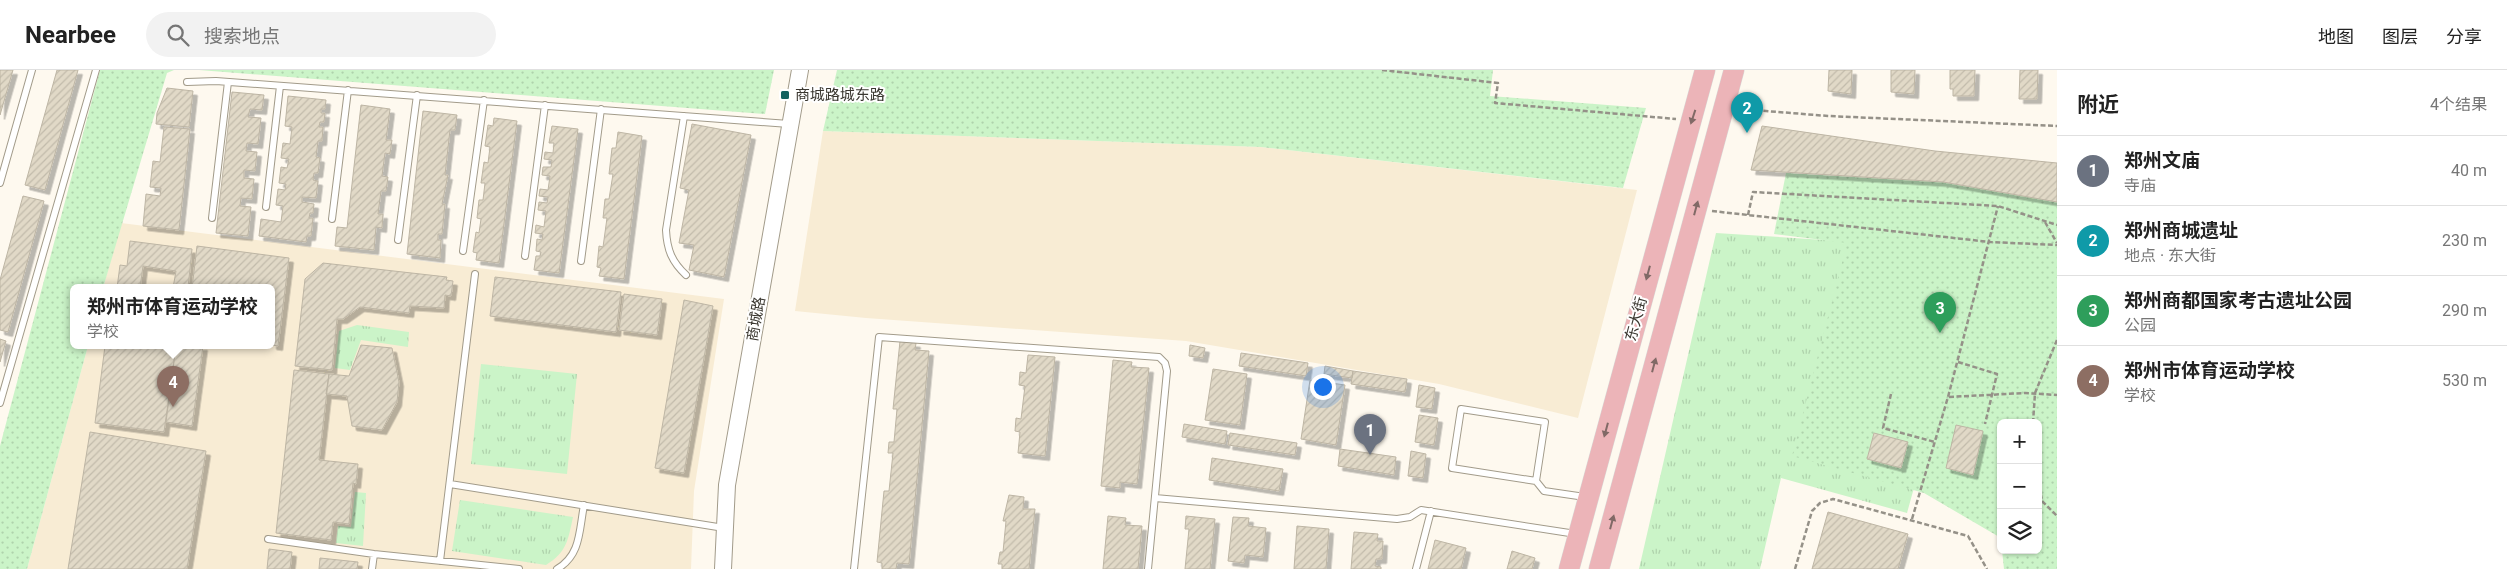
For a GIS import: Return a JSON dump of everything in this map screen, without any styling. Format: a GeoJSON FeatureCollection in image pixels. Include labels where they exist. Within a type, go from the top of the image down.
{"type":"FeatureCollection","features":[{"type":"Feature","properties":{"kind":"main road","name":"东大街"},"geometry":{"type":"LineString","coordinates":[[1569,569],[1677,165],[1692,121],[1705,70]]}},
{"type":"Feature","properties":{"kind":"main road","name":"东大街"},"geometry":{"type":"LineString","coordinates":[[1599,569],[1734,70]]}},
{"type":"Feature","properties":{"kind":"street","name":"商城路"},"geometry":{"type":"LineString","coordinates":[[724,569],[726,485],[800,70]]}},
{"type":"Feature","properties":{"kind":"lane"},"geometry":{"type":"LineString","coordinates":[[0,183],[32,70]]}},
{"type":"Feature","properties":{"kind":"lane"},"geometry":{"type":"LineString","coordinates":[[0,403],[96,70]]}},
{"type":"Feature","properties":{"kind":"lane"},"geometry":{"type":"LineString","coordinates":[[186,82],[228,82],[348,90],[790,124]]}},
{"type":"Feature","properties":{"kind":"lane"},"geometry":{"type":"LineString","coordinates":[[212,218],[228,82]]}},
{"type":"Feature","properties":{"kind":"lane"},"geometry":{"type":"LineString","coordinates":[[266,207],[280,86]]}},
{"type":"Feature","properties":{"kind":"lane"},"geometry":{"type":"LineString","coordinates":[[332,219],[348,90]]}},
{"type":"Feature","properties":{"kind":"lane"},"geometry":{"type":"LineString","coordinates":[[398,240],[417,95]]}},
{"type":"Feature","properties":{"kind":"lane"},"geometry":{"type":"LineString","coordinates":[[463,251],[484,100]]}},
{"type":"Feature","properties":{"kind":"lane"},"geometry":{"type":"LineString","coordinates":[[525,256],[545,105]]}},
{"type":"Feature","properties":{"kind":"lane"},"geometry":{"type":"LineString","coordinates":[[582,261],[601,109]]}},
{"type":"Feature","properties":{"kind":"lane"},"geometry":{"type":"LineString","coordinates":[[684,116],[666,230],[667,246],[674,264],[686,276]]}},
{"type":"Feature","properties":{"kind":"lane"},"geometry":{"type":"LineString","coordinates":[[440,561],[475,274]]}},
{"type":"Feature","properties":{"kind":"lane"},"geometry":{"type":"LineString","coordinates":[[854,569],[879,337],[1160,357],[1165,363],[1167,371],[1148,569]]}},
{"type":"Feature","properties":{"kind":"lane"},"geometry":{"type":"LineString","coordinates":[[1536,481],[1545,422],[1461,409],[1452,468],[1536,481],[1544,491],[1588,498]]}},
{"type":"Feature","properties":{"kind":"lane"},"geometry":{"type":"LineString","coordinates":[[450,484],[724,528]]}},
{"type":"Feature","properties":{"kind":"lane"},"geometry":{"type":"LineString","coordinates":[[1155,498],[1397,519],[1410,517],[1422,510],[1578,534]]}},
{"type":"Feature","properties":{"kind":"lane"},"geometry":{"type":"LineString","coordinates":[[557,569],[576,553],[584,505]]}},
{"type":"Feature","properties":{"kind":"lane"},"geometry":{"type":"LineString","coordinates":[[1416,569],[1431,512]]}},
{"type":"Feature","properties":{"kind":"lane"},"geometry":{"type":"LineString","coordinates":[[268,539],[374,554],[519,569]]}},
{"type":"Feature","properties":{"kind":"lane"},"geometry":{"type":"LineString","coordinates":[[372,569],[374,554]]}},
{"type":"Feature","properties":{"kind":"path"},"geometry":{"type":"LineString","coordinates":[[1382,70],[1498,84],[1495,103],[1692,121]]}},
{"type":"Feature","properties":{"kind":"path"},"geometry":{"type":"LineString","coordinates":[[1723,108],[1828,116],[2057,126]]}},
{"type":"Feature","properties":{"kind":"path"},"geometry":{"type":"LineString","coordinates":[[1748,215],[1753,192],[1998,206],[2057,224]]}},
{"type":"Feature","properties":{"kind":"path"},"geometry":{"type":"LineString","coordinates":[[1912,520],[1958,362],[1998,206]]}},
{"type":"Feature","properties":{"kind":"path"},"geometry":{"type":"LineString","coordinates":[[1695,209],[1990,242],[2057,244],[2046,222]]}},
{"type":"Feature","properties":{"kind":"path"},"geometry":{"type":"LineString","coordinates":[[2033,419],[2035,393],[2057,340]]}},
{"type":"Feature","properties":{"kind":"path"},"geometry":{"type":"LineString","coordinates":[[1958,362],[1997,374],[1985,424]]}},
{"type":"Feature","properties":{"kind":"path"},"geometry":{"type":"LineString","coordinates":[[1948,397],[2035,393],[2057,395]]}},
{"type":"Feature","properties":{"kind":"path"},"geometry":{"type":"LineString","coordinates":[[1891,394],[1884,428],[1935,442]]}},
{"type":"Feature","properties":{"kind":"path"},"geometry":{"type":"LineString","coordinates":[[1795,569],[1812,511],[1820,503],[1833,499],[1968,536],[1987,569]]}},
{"type":"Feature","properties":{"kind":"path"},"geometry":{"type":"LineString","coordinates":[[2042,501],[2057,516]]}},
{"type":"Feature","properties":{"kind":"shaded area"},"geometry":{"type":"Polygon","coordinates":[[[823,131],[1261,147],[1637,190],[1578,418],[1439,384],[1186,341],[866,318],[795,311],[823,131]]]}},
{"type":"Feature","properties":{"kind":"shaded area"},"geometry":{"type":"Polygon","coordinates":[[[121,223],[724,299],[694,491],[691,569],[27,569],[87,349],[275,349],[275,284],[104,284],[121,223]]]}},
{"type":"Feature","properties":{"kind":"green space"},"geometry":{"type":"Polygon","coordinates":[[[100,70],[174,70],[167,73],[104,284],[70,284],[70,349],[87,349],[27,569],[0,569],[0,446],[100,70]]]}},
{"type":"Feature","properties":{"kind":"green space"},"geometry":{"type":"Polygon","coordinates":[[[199,70],[774,70],[765,114],[199,70]]]}},
{"type":"Feature","properties":{"kind":"green space"},"geometry":{"type":"Polygon","coordinates":[[[837,70],[1493,70],[1490,96],[1646,108],[1623,188],[1261,147],[823,131],[837,70]]]}},
{"type":"Feature","properties":{"kind":"green space"},"geometry":{"type":"Polygon","coordinates":[[[1786,173],[1943,182],[2057,202],[2057,569],[2004,569],[2002,554],[2042,554],[2042,419],[1997,419],[1997,536],[1924,493],[1792,456],[1847,243],[1774,234],[1786,173]]]}},
{"type":"Feature","properties":{"kind":"green space"},"geometry":{"type":"Polygon","coordinates":[[[1716,233],[1980,250],[1907,513],[1781,478],[1760,569],[1639,569],[1716,233]]]}},
{"type":"Feature","properties":{"kind":"green space"},"geometry":{"type":"Polygon","coordinates":[[[357,325],[409,332],[408,347],[361,340],[350,370],[335,368],[339,331],[357,325]]]}},
{"type":"Feature","properties":{"kind":"green space"},"geometry":{"type":"Polygon","coordinates":[[[481,364],[577,374],[567,474],[471,464],[481,364]]]}},
{"type":"Feature","properties":{"kind":"green space"},"geometry":{"type":"Polygon","coordinates":[[[355,492],[366,493],[363,546],[336,543],[338,526],[351,527],[355,492]]]}},
{"type":"Feature","properties":{"kind":"green space"},"geometry":{"type":"Polygon","coordinates":[[[460,500],[573,517],[566,545],[546,565],[452,551],[460,500]]]}},
{"type":"Feature","properties":{"kind":"building"},"geometry":{"type":"Polygon","coordinates":[[[0,70],[13,70],[0,115],[0,70]]]}},
{"type":"Feature","properties":{"kind":"building"},"geometry":{"type":"Polygon","coordinates":[[[57,70],[78,70],[45,190],[25,185],[57,70]]]}},
{"type":"Feature","properties":{"kind":"building"},"geometry":{"type":"Polygon","coordinates":[[[1829,70],[1852,70],[1851,94],[1828,91],[1829,70]]]}},
{"type":"Feature","properties":{"kind":"building"},"geometry":{"type":"Polygon","coordinates":[[[1891,70],[1915,70],[1914,94],[1891,92],[1891,70]]]}},
{"type":"Feature","properties":{"kind":"building"},"geometry":{"type":"Polygon","coordinates":[[[1950,70],[1975,70],[1974,96],[1953,96],[1953,89],[1950,89],[1950,70]]]}},
{"type":"Feature","properties":{"kind":"building"},"geometry":{"type":"Polygon","coordinates":[[[2020,70],[2038,70],[2037,99],[2019,99],[2020,70]]]}},
{"type":"Feature","properties":{"kind":"building"},"geometry":{"type":"Polygon","coordinates":[[[167,88],[193,91],[189,127],[156,124],[157,113],[167,88]]]}},
{"type":"Feature","properties":{"kind":"building"},"geometry":{"type":"Polygon","coordinates":[[[232,92],[264,95],[262,110],[250,109],[248,117],[261,118],[258,144],[247,143],[246,151],[257,152],[255,171],[244,170],[244,178],[254,179],[252,199],[241,198],[240,206],[251,207],[248,236],[216,233],[232,92]]]}},
{"type":"Feature","properties":{"kind":"building"},"geometry":{"type":"Polygon","coordinates":[[[288,96],[326,100],[325,109],[321,109],[321,113],[325,113],[324,122],[320,122],[319,127],[323,127],[322,141],[318,141],[316,157],[320,158],[318,173],[314,173],[313,180],[318,181],[316,198],[302,197],[302,202],[314,204],[313,213],[310,213],[309,218],[313,218],[311,236],[307,236],[306,242],[259,236],[261,219],[281,222],[283,206],[276,205],[278,189],[285,190],[286,184],[279,183],[281,167],[287,168],[289,159],[281,158],[283,143],[290,144],[292,127],[285,126],[288,96]]]}},
{"type":"Feature","properties":{"kind":"building"},"geometry":{"type":"Polygon","coordinates":[[[361,105],[390,109],[386,140],[392,140],[390,154],[385,153],[382,176],[388,177],[386,191],[381,191],[378,214],[383,214],[382,228],[376,227],[374,250],[335,246],[337,227],[347,228],[361,105]]]}},
{"type":"Feature","properties":{"kind":"building"},"geometry":{"type":"Polygon","coordinates":[[[423,111],[457,115],[455,130],[450,130],[445,175],[448,175],[442,204],[445,204],[442,234],[438,234],[438,240],[441,240],[440,258],[407,254],[423,111]]]}},
{"type":"Feature","properties":{"kind":"building"},"geometry":{"type":"Polygon","coordinates":[[[494,118],[517,121],[499,263],[476,260],[477,253],[473,252],[476,232],[479,233],[481,219],[477,218],[479,200],[483,200],[485,183],[481,183],[484,162],[488,163],[490,147],[485,146],[488,125],[493,126],[494,118]]]}},
{"type":"Feature","properties":{"kind":"building"},"geometry":{"type":"Polygon","coordinates":[[[692,124],[751,135],[724,277],[689,270],[694,245],[679,243],[689,190],[680,188],[692,124]]]}},
{"type":"Feature","properties":{"kind":"building"},"geometry":{"type":"Polygon","coordinates":[[[552,126],[578,129],[559,273],[534,270],[536,256],[540,256],[541,252],[536,251],[537,239],[542,240],[543,234],[535,233],[536,225],[544,227],[546,211],[538,210],[539,202],[547,203],[548,197],[539,196],[540,189],[548,190],[550,176],[542,175],[543,167],[551,167],[552,160],[544,159],[545,152],[553,153],[554,143],[549,143],[552,126]]]}},
{"type":"Feature","properties":{"kind":"building"},"geometry":{"type":"Polygon","coordinates":[[[1762,126],[1935,151],[2057,163],[2057,202],[1943,182],[1751,170],[1762,126]]]}},
{"type":"Feature","properties":{"kind":"building"},"geometry":{"type":"Polygon","coordinates":[[[164,127],[190,129],[179,230],[143,226],[146,194],[160,196],[161,188],[150,187],[153,161],[160,162],[164,127]]]}},
{"type":"Feature","properties":{"kind":"building"},"geometry":{"type":"Polygon","coordinates":[[[618,132],[642,136],[624,279],[599,276],[601,268],[597,267],[599,246],[603,247],[607,218],[603,218],[605,199],[609,199],[613,174],[609,174],[612,148],[616,148],[618,132]]]}},
{"type":"Feature","properties":{"kind":"building"},"geometry":{"type":"Polygon","coordinates":[[[23,196],[44,201],[8,332],[0,330],[0,280],[23,196]]]}},
{"type":"Feature","properties":{"kind":"building"},"geometry":{"type":"Polygon","coordinates":[[[130,241],[192,249],[188,284],[174,284],[176,271],[143,266],[141,284],[118,284],[120,265],[127,266],[130,241]]]}},
{"type":"Feature","properties":{"kind":"building"},"geometry":{"type":"Polygon","coordinates":[[[197,246],[289,258],[278,346],[275,346],[275,284],[192,284],[197,246]]]}},
{"type":"Feature","properties":{"kind":"building"},"geometry":{"type":"Polygon","coordinates":[[[323,263],[447,277],[446,280],[453,281],[451,296],[445,295],[444,308],[410,306],[409,313],[360,307],[343,319],[337,319],[332,370],[295,366],[305,279],[323,263]]]}},
{"type":"Feature","properties":{"kind":"building"},"geometry":{"type":"Polygon","coordinates":[[[495,277],[621,292],[616,332],[490,316],[495,277]]]}},
{"type":"Feature","properties":{"kind":"building"},"geometry":{"type":"Polygon","coordinates":[[[624,294],[662,299],[657,335],[619,330],[624,294]]]}},
{"type":"Feature","properties":{"kind":"building"},"geometry":{"type":"Polygon","coordinates":[[[684,300],[713,306],[684,473],[655,468],[684,300]]]}},
{"type":"Feature","properties":{"kind":"building"},"geometry":{"type":"Polygon","coordinates":[[[0,339],[6,341],[0,362],[0,339]]]}},
{"type":"Feature","properties":{"kind":"building"},"geometry":{"type":"Polygon","coordinates":[[[900,341],[916,343],[915,350],[929,351],[909,564],[897,563],[896,569],[882,569],[882,563],[877,562],[884,491],[889,491],[893,453],[888,453],[889,442],[894,442],[897,409],[893,409],[900,341]]]}},
{"type":"Feature","properties":{"kind":"building"},"geometry":{"type":"Polygon","coordinates":[[[361,345],[392,348],[399,382],[397,402],[382,430],[352,426],[347,396],[326,394],[329,374],[349,376],[361,345]]]}},
{"type":"Feature","properties":{"kind":"building"},"geometry":{"type":"Polygon","coordinates":[[[1190,345],[1205,348],[1203,358],[1189,356],[1190,345]]]}},
{"type":"Feature","properties":{"kind":"building"},"geometry":{"type":"Polygon","coordinates":[[[105,349],[176,349],[164,432],[95,423],[105,349]]]}},
{"type":"Feature","properties":{"kind":"building"},"geometry":{"type":"Polygon","coordinates":[[[176,349],[203,349],[192,426],[166,422],[176,349]]]}},
{"type":"Feature","properties":{"kind":"building"},"geometry":{"type":"Polygon","coordinates":[[[1241,353],[1308,363],[1306,376],[1239,366],[1241,353]]]}},
{"type":"Feature","properties":{"kind":"building"},"geometry":{"type":"Polygon","coordinates":[[[1028,355],[1055,357],[1045,456],[1018,453],[1020,432],[1015,431],[1016,418],[1021,419],[1025,386],[1019,385],[1020,372],[1026,373],[1028,355]]]}},
{"type":"Feature","properties":{"kind":"building"},"geometry":{"type":"Polygon","coordinates":[[[1113,360],[1132,362],[1131,367],[1149,368],[1137,484],[1120,482],[1120,488],[1101,486],[1113,360]]]}},
{"type":"Feature","properties":{"kind":"building"},"geometry":{"type":"Polygon","coordinates":[[[1325,366],[1353,371],[1352,378],[1324,374],[1325,366]]]}},
{"type":"Feature","properties":{"kind":"building"},"geometry":{"type":"Polygon","coordinates":[[[1213,369],[1247,374],[1240,425],[1205,420],[1213,369]]]}},
{"type":"Feature","properties":{"kind":"building"},"geometry":{"type":"Polygon","coordinates":[[[294,370],[329,374],[319,460],[358,464],[356,484],[353,483],[349,524],[333,522],[331,540],[276,533],[294,370]]]}},
{"type":"Feature","properties":{"kind":"building"},"geometry":{"type":"Polygon","coordinates":[[[1353,371],[1407,379],[1405,392],[1351,384],[1353,371]]]}},
{"type":"Feature","properties":{"kind":"building"},"geometry":{"type":"Polygon","coordinates":[[[1310,380],[1345,385],[1336,445],[1301,439],[1310,380]]]}},
{"type":"Feature","properties":{"kind":"building"},"geometry":{"type":"Polygon","coordinates":[[[1419,385],[1435,388],[1432,409],[1416,407],[1419,385]]]}},
{"type":"Feature","properties":{"kind":"building"},"geometry":{"type":"Polygon","coordinates":[[[1419,415],[1438,418],[1434,445],[1415,442],[1419,415]]]}},
{"type":"Feature","properties":{"kind":"building"},"geometry":{"type":"Polygon","coordinates":[[[1184,424],[1227,431],[1225,444],[1182,437],[1184,424]]]}},
{"type":"Feature","properties":{"kind":"building"},"geometry":{"type":"Polygon","coordinates":[[[1956,425],[1983,431],[1973,475],[1946,468],[1956,425]]]}},
{"type":"Feature","properties":{"kind":"building"},"geometry":{"type":"Polygon","coordinates":[[[90,432],[206,451],[187,569],[68,569],[90,432]]]}},
{"type":"Feature","properties":{"kind":"building"},"geometry":{"type":"Polygon","coordinates":[[[1230,433],[1297,443],[1295,455],[1228,445],[1230,433]]]}},
{"type":"Feature","properties":{"kind":"building"},"geometry":{"type":"Polygon","coordinates":[[[1874,433],[1908,442],[1901,468],[1867,459],[1874,433]]]}},
{"type":"Feature","properties":{"kind":"building"},"geometry":{"type":"Polygon","coordinates":[[[1340,449],[1396,457],[1394,475],[1338,466],[1340,449]]]}},
{"type":"Feature","properties":{"kind":"building"},"geometry":{"type":"Polygon","coordinates":[[[1411,451],[1426,454],[1423,478],[1408,476],[1411,451]]]}},
{"type":"Feature","properties":{"kind":"building"},"geometry":{"type":"Polygon","coordinates":[[[1212,458],[1283,469],[1279,491],[1209,480],[1212,458]]]}},
{"type":"Feature","properties":{"kind":"building"},"geometry":{"type":"Polygon","coordinates":[[[1009,495],[1024,497],[1023,509],[1035,509],[1029,569],[1002,569],[1002,564],[998,564],[1000,552],[1003,552],[1006,521],[1003,521],[1009,495]]]}},
{"type":"Feature","properties":{"kind":"building"},"geometry":{"type":"Polygon","coordinates":[[[1828,512],[1908,534],[1898,569],[1812,569],[1828,512]]]}},
{"type":"Feature","properties":{"kind":"building"},"geometry":{"type":"Polygon","coordinates":[[[1108,516],[1126,518],[1125,525],[1142,526],[1138,569],[1103,569],[1108,516]]]}},
{"type":"Feature","properties":{"kind":"building"},"geometry":{"type":"Polygon","coordinates":[[[1186,516],[1215,519],[1210,569],[1185,569],[1189,529],[1185,529],[1186,516]]]}},
{"type":"Feature","properties":{"kind":"building"},"geometry":{"type":"Polygon","coordinates":[[[1233,517],[1249,518],[1248,526],[1266,528],[1263,557],[1245,555],[1244,563],[1228,561],[1233,517]]]}},
{"type":"Feature","properties":{"kind":"building"},"geometry":{"type":"Polygon","coordinates":[[[1297,526],[1329,529],[1326,569],[1294,569],[1297,526]]]}},
{"type":"Feature","properties":{"kind":"building"},"geometry":{"type":"Polygon","coordinates":[[[1354,532],[1378,534],[1377,541],[1383,541],[1382,559],[1376,559],[1375,566],[1381,567],[1381,569],[1351,569],[1354,532]]]}},
{"type":"Feature","properties":{"kind":"building"},"geometry":{"type":"Polygon","coordinates":[[[1435,540],[1466,548],[1461,569],[1428,569],[1435,540]]]}},
{"type":"Feature","properties":{"kind":"building"},"geometry":{"type":"Polygon","coordinates":[[[269,549],[292,552],[290,569],[267,569],[269,549]]]}},
{"type":"Feature","properties":{"kind":"building"},"geometry":{"type":"Polygon","coordinates":[[[1512,551],[1535,558],[1532,569],[1507,569],[1512,551]]]}},
{"type":"Feature","properties":{"kind":"building"},"geometry":{"type":"Polygon","coordinates":[[[320,558],[358,562],[357,569],[319,569],[320,558]]]}},
{"type":"Feature","properties":{"kind":"place","name":"商城路城东路"},"geometry":{"type":"Point","coordinates":[785,95]}},
{"type":"Feature","properties":{"kind":"place","name":"郑州商城遗址"},"geometry":{"type":"Point","coordinates":[1747,133]}},
{"type":"Feature","properties":{"kind":"place","name":"郑州商都国家考古遗址公园"},"geometry":{"type":"Point","coordinates":[1940,333]}},
{"type":"Feature","properties":{"kind":"place","name":"郑州市体育运动学校"},"geometry":{"type":"Point","coordinates":[173,407]}},
{"type":"Feature","properties":{"kind":"place","name":"郑州文庙"},"geometry":{"type":"Point","coordinates":[1370,455]}}]}
